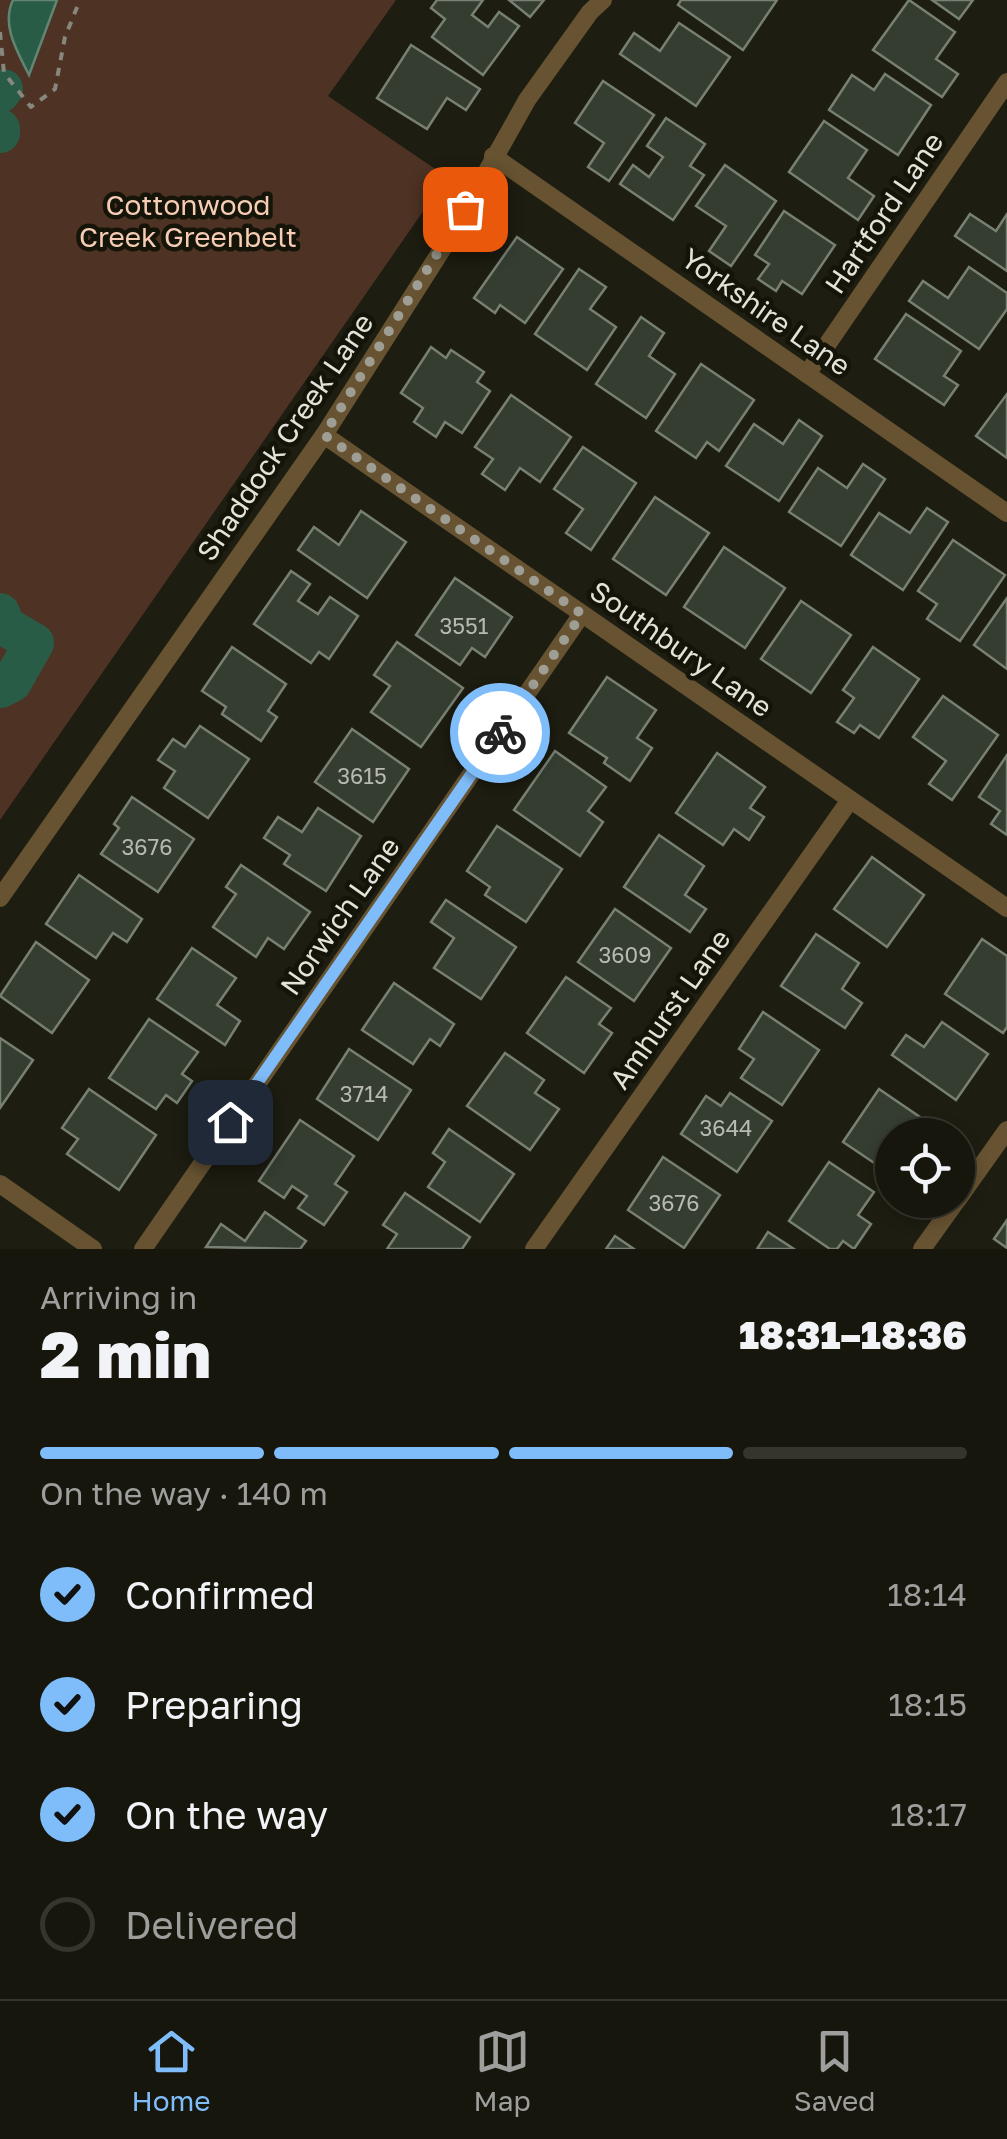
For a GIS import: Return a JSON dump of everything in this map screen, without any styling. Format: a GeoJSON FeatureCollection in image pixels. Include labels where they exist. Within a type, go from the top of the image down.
{"type":"FeatureCollection","features":[{"type":"Feature","properties":{"kind":"street","name":"Shaddock Creek Lane"},"geometry":{"type":"LineString","coordinates":[[0,898],[324,435],[450,237],[527,100],[590,12],[603,0]]}},
{"type":"Feature","properties":{"kind":"street","name":"Hartford Lane"},"geometry":{"type":"LineString","coordinates":[[806,374],[1007,82]]}},
{"type":"Feature","properties":{"kind":"street","name":"Yorkshire Lane"},"geometry":{"type":"LineString","coordinates":[[493,156],[1007,514]]}},
{"type":"Feature","properties":{"kind":"street","name":"Southbury Lane"},"geometry":{"type":"LineString","coordinates":[[324,435],[1007,908]]}},
{"type":"Feature","properties":{"kind":"street","name":"Norwich Lane"},"geometry":{"type":"LineString","coordinates":[[142,1249],[582,614]]}},
{"type":"Feature","properties":{"kind":"street","name":"Amhurst Lane"},"geometry":{"type":"LineString","coordinates":[[534,1249],[850,800]]}},
{"type":"Feature","properties":{"kind":"street"},"geometry":{"type":"LineString","coordinates":[[975,1175],[1007,1130]]}},
{"type":"Feature","properties":{"kind":"street"},"geometry":{"type":"LineString","coordinates":[[0,1184],[93,1249]]}},
{"type":"Feature","properties":{"kind":"street"},"geometry":{"type":"LineString","coordinates":[[922,1249],[944,1218]]}},
{"type":"Feature","properties":{"kind":"path"},"geometry":{"type":"LineString","coordinates":[[0,32],[4,74],[31,107],[55,89],[65,37],[80,0]]}},
{"type":"Feature","properties":{"kind":"green space","name":"Cottonwood Creek Greenbelt"},"geometry":{"type":"Polygon","coordinates":[[[0,0],[396,0],[328,96],[447,177],[0,820],[0,0]]]}},
{"type":"Feature","properties":{"kind":"shaded area"},"geometry":{"type":"Polygon","coordinates":[[[13,0],[57,0],[29,75],[10,28],[13,0]]]}},
{"type":"Feature","properties":{"kind":"building"},"geometry":{"type":"Polygon","coordinates":[[[437,0],[483,0],[472,15],[488,27],[499,12],[519,26],[483,75],[432,37],[445,19],[431,8],[437,0]]]}},
{"type":"Feature","properties":{"kind":"building"},"geometry":{"type":"Polygon","coordinates":[[[509,0],[544,0],[530,17],[509,0]]]}},
{"type":"Feature","properties":{"kind":"building"},"geometry":{"type":"Polygon","coordinates":[[[681,0],[777,0],[743,50],[678,5],[681,0]]]}},
{"type":"Feature","properties":{"kind":"building"},"geometry":{"type":"Polygon","coordinates":[[[909,0],[955,32],[936,59],[958,74],[942,97],[873,50],[909,0]]]}},
{"type":"Feature","properties":{"kind":"building"},"geometry":{"type":"Polygon","coordinates":[[[932,0],[973,0],[959,19],[932,0]]]}},
{"type":"Feature","properties":{"kind":"building"},"geometry":{"type":"Polygon","coordinates":[[[679,23],[730,57],[696,106],[620,54],[634,33],[660,51],[679,23]]]}},
{"type":"Feature","properties":{"kind":"building"},"geometry":{"type":"Polygon","coordinates":[[[411,45],[480,89],[466,110],[447,98],[427,129],[377,98],[411,45]]]}},
{"type":"Feature","properties":{"kind":"building"},"geometry":{"type":"Polygon","coordinates":[[[885,74],[931,105],[898,155],[829,110],[852,75],[874,90],[885,74]]]}},
{"type":"Feature","properties":{"kind":"building"},"geometry":{"type":"Polygon","coordinates":[[[603,81],[654,115],[609,181],[588,167],[604,143],[575,123],[603,81]]]}},
{"type":"Feature","properties":{"kind":"building"},"geometry":{"type":"Polygon","coordinates":[[[666,118],[705,144],[690,166],[704,175],[673,220],[620,184],[633,165],[649,177],[663,157],[647,146],[666,118]]]}},
{"type":"Feature","properties":{"kind":"building"},"geometry":{"type":"Polygon","coordinates":[[[824,121],[867,150],[848,178],[874,196],[858,220],[789,172],[824,121]]]}},
{"type":"Feature","properties":{"kind":"building"},"geometry":{"type":"Polygon","coordinates":[[[725,165],[776,201],[731,266],[709,251],[726,226],[696,206],[725,165]]]}},
{"type":"Feature","properties":{"kind":"building"},"geometry":{"type":"Polygon","coordinates":[[[784,211],[835,245],[802,294],[782,281],[776,291],[758,279],[769,264],[755,255],[784,211]]]}},
{"type":"Feature","properties":{"kind":"building"},"geometry":{"type":"Polygon","coordinates":[[[970,214],[996,231],[1007,214],[1007,271],[955,236],[970,214]]]}},
{"type":"Feature","properties":{"kind":"building"},"geometry":{"type":"Polygon","coordinates":[[[517,237],[563,269],[525,323],[500,305],[495,313],[474,298],[517,237]]]}},
{"type":"Feature","properties":{"kind":"building"},"geometry":{"type":"Polygon","coordinates":[[[969,267],[1007,293],[1007,309],[979,349],[909,301],[923,281],[948,298],[969,267]]]}},
{"type":"Feature","properties":{"kind":"building"},"geometry":{"type":"Polygon","coordinates":[[[579,269],[606,287],[590,309],[616,327],[587,370],[535,334],[579,269]]]}},
{"type":"Feature","properties":{"kind":"building"},"geometry":{"type":"Polygon","coordinates":[[[906,314],[961,351],[944,376],[958,385],[944,405],[875,359],[906,314]]]}},
{"type":"Feature","properties":{"kind":"building"},"geometry":{"type":"Polygon","coordinates":[[[641,317],[664,333],[649,356],[675,374],[646,418],[596,384],[641,317]]]}},
{"type":"Feature","properties":{"kind":"building"},"geometry":{"type":"Polygon","coordinates":[[[431,347],[446,358],[451,350],[484,372],[477,382],[490,391],[462,433],[445,422],[436,437],[414,422],[423,408],[401,393],[431,347]]]}},
{"type":"Feature","properties":{"kind":"building"},"geometry":{"type":"Polygon","coordinates":[[[701,364],[754,400],[719,451],[707,442],[696,458],[656,431],[701,364]]]}},
{"type":"Feature","properties":{"kind":"building"},"geometry":{"type":"Polygon","coordinates":[[[1007,394],[1007,458],[976,436],[1007,394]]]}},
{"type":"Feature","properties":{"kind":"building"},"geometry":{"type":"Polygon","coordinates":[[[511,395],[571,437],[540,482],[520,468],[505,490],[482,474],[493,459],[475,447],[511,395]]]}},
{"type":"Feature","properties":{"kind":"building"},"geometry":{"type":"Polygon","coordinates":[[[799,420],[822,436],[779,501],[726,466],[754,424],[783,444],[799,420]]]}},
{"type":"Feature","properties":{"kind":"building"},"geometry":{"type":"Polygon","coordinates":[[[583,447],[636,483],[591,550],[566,533],[583,509],[554,489],[583,447]]]}},
{"type":"Feature","properties":{"kind":"building"},"geometry":{"type":"Polygon","coordinates":[[[863,464],[885,479],[841,546],[789,512],[818,468],[847,488],[863,464]]]}},
{"type":"Feature","properties":{"kind":"building"},"geometry":{"type":"Polygon","coordinates":[[[655,497],[709,533],[666,595],[613,559],[655,497]]]}},
{"type":"Feature","properties":{"kind":"building"},"geometry":{"type":"Polygon","coordinates":[[[927,508],[948,522],[903,590],[851,555],[879,513],[910,533],[927,508]]]}},
{"type":"Feature","properties":{"kind":"building"},"geometry":{"type":"Polygon","coordinates":[[[361,511],[406,542],[367,598],[298,550],[314,527],[339,545],[361,511]]]}},
{"type":"Feature","properties":{"kind":"building"},"geometry":{"type":"Polygon","coordinates":[[[953,540],[1005,575],[960,641],[927,619],[937,604],[918,591],[953,540]]]}},
{"type":"Feature","properties":{"kind":"building"},"geometry":{"type":"Polygon","coordinates":[[[724,547],[785,588],[745,648],[684,607],[724,547]]]}},
{"type":"Feature","properties":{"kind":"building"},"geometry":{"type":"Polygon","coordinates":[[[291,571],[310,584],[298,601],[318,614],[330,597],[358,616],[329,659],[319,652],[311,663],[254,624],[291,571]]]}},
{"type":"Feature","properties":{"kind":"building"},"geometry":{"type":"Polygon","coordinates":[[[455,578],[512,617],[485,657],[472,648],[460,665],[416,635],[455,578]]]}},
{"type":"Feature","properties":{"kind":"building"},"geometry":{"type":"Polygon","coordinates":[[[1007,598],[1007,669],[974,645],[1007,598]]]}},
{"type":"Feature","properties":{"kind":"building"},"geometry":{"type":"Polygon","coordinates":[[[801,601],[851,635],[811,693],[761,659],[801,601]]]}},
{"type":"Feature","properties":{"kind":"building"},"geometry":{"type":"Polygon","coordinates":[[[397,642],[463,688],[421,747],[371,712],[390,686],[374,675],[397,642]]]}},
{"type":"Feature","properties":{"kind":"building"},"geometry":{"type":"Polygon","coordinates":[[[232,647],[286,684],[268,711],[277,717],[261,741],[222,714],[226,707],[202,691],[232,647]]]}},
{"type":"Feature","properties":{"kind":"building"},"geometry":{"type":"Polygon","coordinates":[[[873,647],[919,679],[879,738],[860,725],[854,733],[837,722],[854,698],[843,690],[873,647]]]}},
{"type":"Feature","properties":{"kind":"building"},"geometry":{"type":"Polygon","coordinates":[[[607,677],[656,710],[637,738],[652,748],[630,781],[604,763],[607,758],[569,733],[607,677]]]}},
{"type":"Feature","properties":{"kind":"building"},"geometry":{"type":"Polygon","coordinates":[[[943,696],[998,735],[952,800],[929,784],[946,761],[913,737],[943,696]]]}},
{"type":"Feature","properties":{"kind":"building"},"geometry":{"type":"Polygon","coordinates":[[[200,726],[249,759],[208,818],[164,788],[175,771],[158,760],[173,739],[185,747],[200,726]]]}},
{"type":"Feature","properties":{"kind":"building"},"geometry":{"type":"Polygon","coordinates":[[[352,729],[409,769],[373,822],[315,782],[352,729]]]}},
{"type":"Feature","properties":{"kind":"building"},"geometry":{"type":"Polygon","coordinates":[[[555,751],[606,787],[588,811],[603,822],[580,856],[514,810],[555,751]]]}},
{"type":"Feature","properties":{"kind":"building"},"geometry":{"type":"Polygon","coordinates":[[[717,753],[765,787],[750,808],[764,817],[749,840],[734,829],[723,845],[676,813],[717,753]]]}},
{"type":"Feature","properties":{"kind":"building"},"geometry":{"type":"Polygon","coordinates":[[[1007,755],[1007,835],[991,824],[1000,811],[979,797],[1007,755]]]}},
{"type":"Feature","properties":{"kind":"building"},"geometry":{"type":"Polygon","coordinates":[[[132,797],[194,839],[158,892],[101,854],[119,828],[114,824],[132,797]]]}},
{"type":"Feature","properties":{"kind":"building"},"geometry":{"type":"Polygon","coordinates":[[[318,808],[361,836],[326,891],[284,864],[290,855],[264,838],[278,817],[302,832],[318,808]]]}},
{"type":"Feature","properties":{"kind":"building"},"geometry":{"type":"Polygon","coordinates":[[[497,826],[562,869],[526,922],[485,895],[490,887],[467,871],[497,826]]]}},
{"type":"Feature","properties":{"kind":"building"},"geometry":{"type":"Polygon","coordinates":[[[659,835],[704,866],[685,895],[706,909],[690,932],[624,887],[659,835]]]}},
{"type":"Feature","properties":{"kind":"building"},"geometry":{"type":"Polygon","coordinates":[[[872,857],[924,895],[887,947],[834,909],[872,857]]]}},
{"type":"Feature","properties":{"kind":"building"},"geometry":{"type":"Polygon","coordinates":[[[241,865],[310,912],[284,949],[268,938],[256,957],[213,927],[236,894],[226,887],[241,865]]]}},
{"type":"Feature","properties":{"kind":"building"},"geometry":{"type":"Polygon","coordinates":[[[79,875],[142,919],[127,942],[113,933],[96,958],[46,924],[79,875]]]}},
{"type":"Feature","properties":{"kind":"building"},"geometry":{"type":"Polygon","coordinates":[[[446,900],[516,947],[481,999],[434,968],[454,938],[431,922],[446,900]]]}},
{"type":"Feature","properties":{"kind":"building"},"geometry":{"type":"Polygon","coordinates":[[[615,909],[671,948],[634,1001],[578,962],[615,909]]]}},
{"type":"Feature","properties":{"kind":"building"},"geometry":{"type":"Polygon","coordinates":[[[816,934],[859,963],[842,989],[862,1003],[845,1028],[781,986],[816,934]]]}},
{"type":"Feature","properties":{"kind":"building"},"geometry":{"type":"Polygon","coordinates":[[[982,939],[1007,956],[1007,1027],[1003,1033],[945,994],[982,939]]]}},
{"type":"Feature","properties":{"kind":"building"},"geometry":{"type":"Polygon","coordinates":[[[36,942],[89,980],[52,1033],[0,996],[36,942]]]}},
{"type":"Feature","properties":{"kind":"building"},"geometry":{"type":"Polygon","coordinates":[[[192,948],[236,978],[217,1005],[240,1021],[225,1045],[157,999],[192,948]]]}},
{"type":"Feature","properties":{"kind":"building"},"geometry":{"type":"Polygon","coordinates":[[[566,977],[611,1008],[599,1024],[612,1033],[584,1073],[527,1033],[566,977]]]}},
{"type":"Feature","properties":{"kind":"building"},"geometry":{"type":"Polygon","coordinates":[[[394,983],[454,1024],[440,1046],[430,1039],[413,1064],[362,1030],[394,983]]]}},
{"type":"Feature","properties":{"kind":"building"},"geometry":{"type":"Polygon","coordinates":[[[763,1012],[819,1050],[782,1105],[741,1078],[754,1059],[739,1049],[763,1012]]]}},
{"type":"Feature","properties":{"kind":"building"},"geometry":{"type":"Polygon","coordinates":[[[149,1019],[198,1052],[182,1074],[192,1081],[177,1103],[166,1095],[156,1109],[109,1078],[149,1019]]]}},
{"type":"Feature","properties":{"kind":"building"},"geometry":{"type":"Polygon","coordinates":[[[942,1022],[988,1054],[956,1100],[892,1055],[906,1035],[924,1047],[942,1022]]]}},
{"type":"Feature","properties":{"kind":"building"},"geometry":{"type":"Polygon","coordinates":[[[0,1038],[33,1060],[0,1108],[0,1038]]]}},
{"type":"Feature","properties":{"kind":"building"},"geometry":{"type":"Polygon","coordinates":[[[349,1049],[411,1090],[378,1140],[317,1099],[349,1049]]]}},
{"type":"Feature","properties":{"kind":"building"},"geometry":{"type":"Polygon","coordinates":[[[505,1053],[544,1080],[535,1093],[559,1109],[530,1150],[467,1106],[505,1053]]]}},
{"type":"Feature","properties":{"kind":"building"},"geometry":{"type":"Polygon","coordinates":[[[89,1089],[156,1135],[119,1190],[67,1154],[78,1139],[62,1128],[89,1089]]]}},
{"type":"Feature","properties":{"kind":"building"},"geometry":{"type":"Polygon","coordinates":[[[879,1089],[921,1118],[875,1118],[875,1164],[843,1142],[879,1089]]]}},
{"type":"Feature","properties":{"kind":"building"},"geometry":{"type":"Polygon","coordinates":[[[730,1093],[772,1121],[737,1172],[681,1134],[706,1096],[721,1106],[730,1093]]]}},
{"type":"Feature","properties":{"kind":"building"},"geometry":{"type":"Polygon","coordinates":[[[300,1120],[354,1156],[335,1184],[347,1192],[324,1225],[298,1208],[307,1196],[292,1186],[284,1198],[259,1181],[300,1120]]]}},
{"type":"Feature","properties":{"kind":"building"},"geometry":{"type":"Polygon","coordinates":[[[449,1129],[514,1174],[480,1222],[428,1187],[445,1162],[433,1153],[449,1129]]]}},
{"type":"Feature","properties":{"kind":"building"},"geometry":{"type":"Polygon","coordinates":[[[663,1157],[720,1195],[684,1248],[628,1210],[663,1157]]]}},
{"type":"Feature","properties":{"kind":"building"},"geometry":{"type":"Polygon","coordinates":[[[829,1162],[874,1192],[858,1215],[871,1224],[854,1249],[843,1241],[837,1249],[830,1249],[789,1221],[829,1162]]]}},
{"type":"Feature","properties":{"kind":"building"},"geometry":{"type":"Polygon","coordinates":[[[405,1193],[470,1237],[462,1249],[387,1249],[397,1234],[383,1225],[405,1193]]]}},
{"type":"Feature","properties":{"kind":"building"},"geometry":{"type":"Polygon","coordinates":[[[265,1212],[306,1241],[300,1249],[206,1247],[221,1224],[245,1241],[265,1212]]]}},
{"type":"Feature","properties":{"kind":"building"},"geometry":{"type":"Polygon","coordinates":[[[1007,1220],[1007,1248],[994,1239],[1007,1220]]]}},
{"type":"Feature","properties":{"kind":"building"},"geometry":{"type":"Polygon","coordinates":[[[768,1232],[794,1249],[757,1249],[768,1232]]]}},
{"type":"Feature","properties":{"kind":"building"},"geometry":{"type":"Polygon","coordinates":[[[615,1236],[634,1249],[606,1249],[615,1236]]]}},
{"type":"Feature","properties":{"kind":"waterway"},"geometry":{"type":"LineString","coordinates":[[0,89],[0,93]]}},
{"type":"Feature","properties":{"kind":"waterway"},"geometry":{"type":"LineString","coordinates":[[0,613],[5,626],[34,643],[12,682],[0,688]]}},
{"type":"Feature","properties":{"kind":"way so far"},"geometry":{"type":"LineString","coordinates":[[465,209],[324,435],[582,614],[500,733]]}},
{"type":"Feature","properties":{"kind":"route"},"geometry":{"type":"LineString","coordinates":[[230,1122],[500,733]]}}]}
